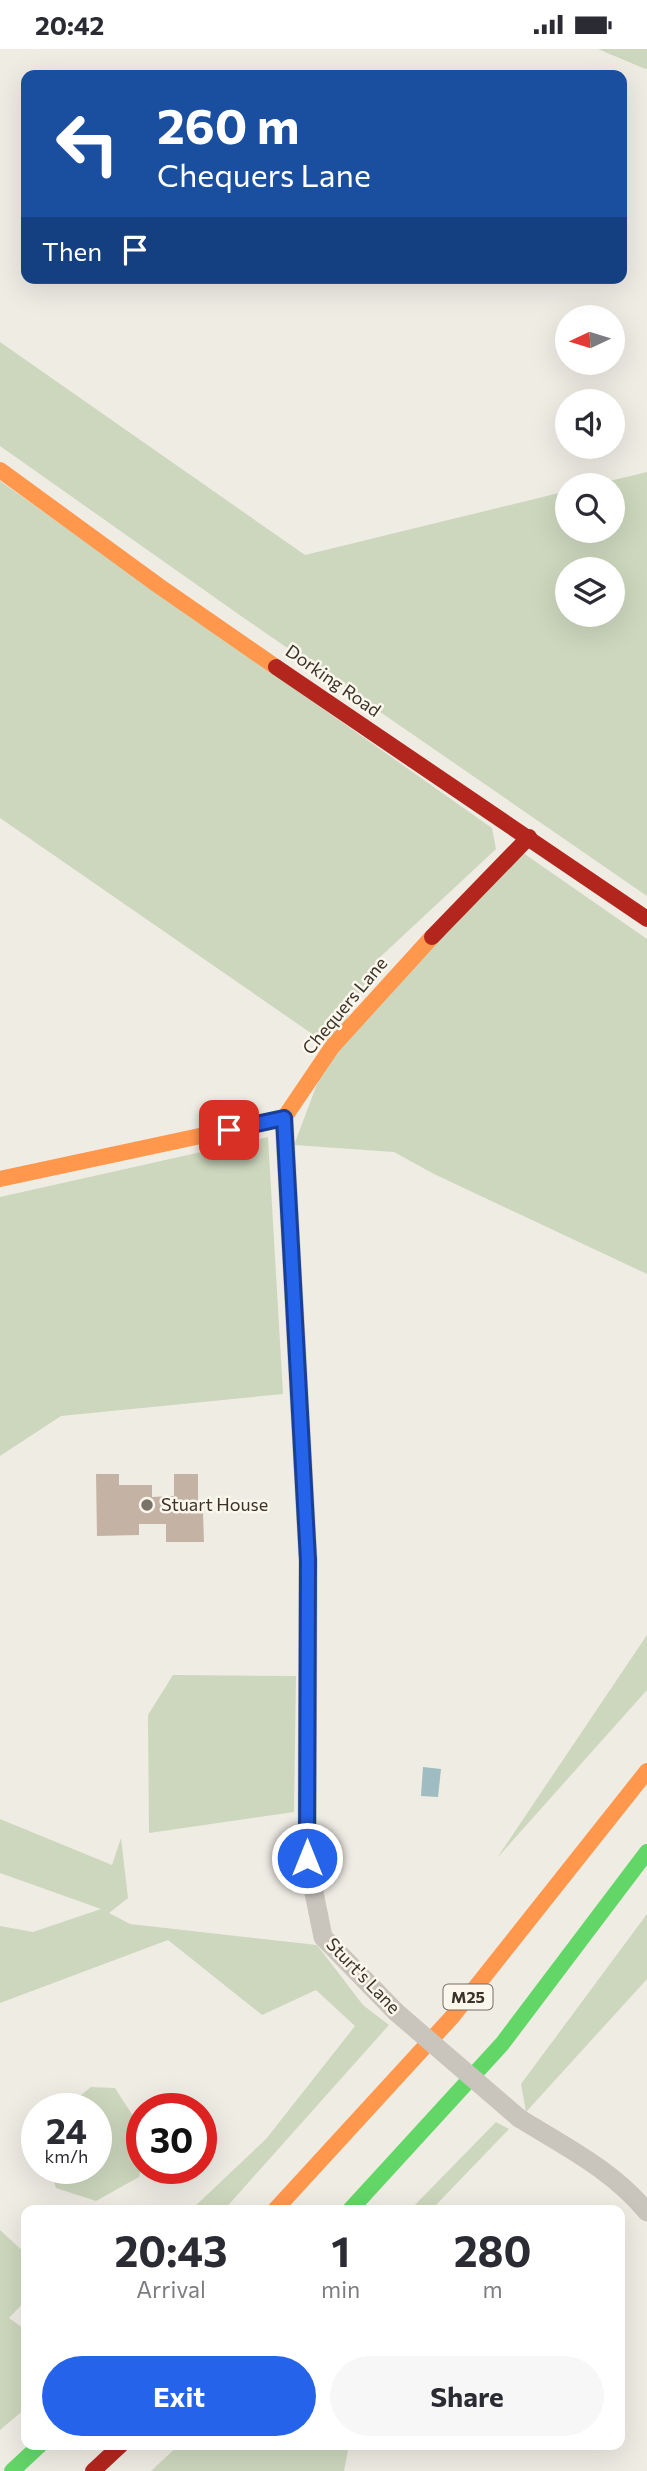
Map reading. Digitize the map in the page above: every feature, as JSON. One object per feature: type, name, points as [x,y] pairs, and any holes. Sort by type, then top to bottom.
[{"type":"main road","name":"Dorking Road","points":[[0,470],[138,570],[647,919]]},
{"type":"main road","name":"Chequers Lane","points":[[284,1118],[332,1047],[436,932],[529,837]]},
{"type":"main road","points":[[0,1179],[284,1118]]},
{"type":"main road","name":"M25","points":[[280,2205],[452,2017],[647,1771]]},
{"type":"main road","points":[[355,2205],[502,2044],[647,1852]]},
{"type":"main road","points":[[12,2471],[35,2450]]},
{"type":"main road","points":[[93,2471],[116,2450]]},
{"type":"street","name":"Sturt's Lane","points":[[284,1118],[308,1560],[307,1858],[323,1937],[396,2012],[519,2118],[594,2163],[633,2195],[647,2212]]},
{"type":"green space","points":[[598,49],[647,49],[647,69],[643,68]]},
{"type":"green space","points":[[0,342],[305,555],[555,494],[555,543],[625,543],[625,477],[647,472],[647,896],[0,446]]},
{"type":"green space","points":[[0,481],[492,828],[496,849],[377,960],[334,1043],[516,848],[647,939],[647,1274],[434,1174],[394,1152],[294,1145],[331,1047],[0,818]]},
{"type":"green space","points":[[268,1137],[283,1394],[61,1416],[0,1456],[0,1197]]},
{"type":"green space","points":[[647,1635],[647,1690],[497,1858]]},
{"type":"green space","points":[[173,1675],[296,1676],[294,1812],[149,1833],[148,1715]]},
{"type":"green space","points":[[0,1819],[112,1865],[121,1838],[128,1898],[109,1913],[130,1924],[317,1945],[363,2005],[389,2025],[228,2205],[196,2205],[266,2139],[355,2026],[316,1990],[262,2015],[168,1940],[0,2003],[0,1926],[33,1932],[101,1909],[0,1873]]},
{"type":"green space","points":[[647,1914],[647,1979],[526,2112],[521,2084]]},
{"type":"green space","points":[[91,2087],[115,2088],[126,2105],[126,2184],[96,2201],[56,2188],[55,2184],[112,2184],[112,2093],[84,2093]]},
{"type":"green space","points":[[496,2122],[509,2129],[436,2205],[415,2205]]},
{"type":"green space","points":[[0,2230],[21,2249],[21,2305],[9,2318],[21,2326],[21,2412],[0,2430]]},
{"type":"green space","points":[[174,2450],[348,2450],[344,2471],[151,2471]]},
{"type":"water","points":[[423,1767],[441,1769],[438,1797],[421,1796]]},
{"type":"building","name":"Stuart House","points":[[96,1474],[119,1474],[119,1485],[152,1485],[152,1497],[174,1496],[174,1474],[198,1474],[198,1513],[203,1513],[204,1542],[166,1542],[166,1524],[139,1524],[139,1535],[97,1536]]},
{"type":"traffic: fast","points":[[355,2205],[502,2044],[647,1852]]},
{"type":"traffic: fast","points":[[12,2471],[35,2450]]},
{"type":"traffic: slow","points":[[0,470],[276,667]]},
{"type":"traffic: slow","points":[[0,1179],[284,1118],[332,1047],[432,937]]},
{"type":"traffic: slow","points":[[280,2205],[452,2017],[647,1771]]},
{"type":"traffic: jam","points":[[276,667],[647,919]]},
{"type":"traffic: jam","points":[[432,937],[529,837]]},
{"type":"traffic: jam","points":[[93,2471],[116,2450]]},
{"type":"place","name":"Stuart House","points":[[147,1505]]},
{"type":"route","points":[[229,1130],[284,1118],[308,1560],[307,1858]]}]
